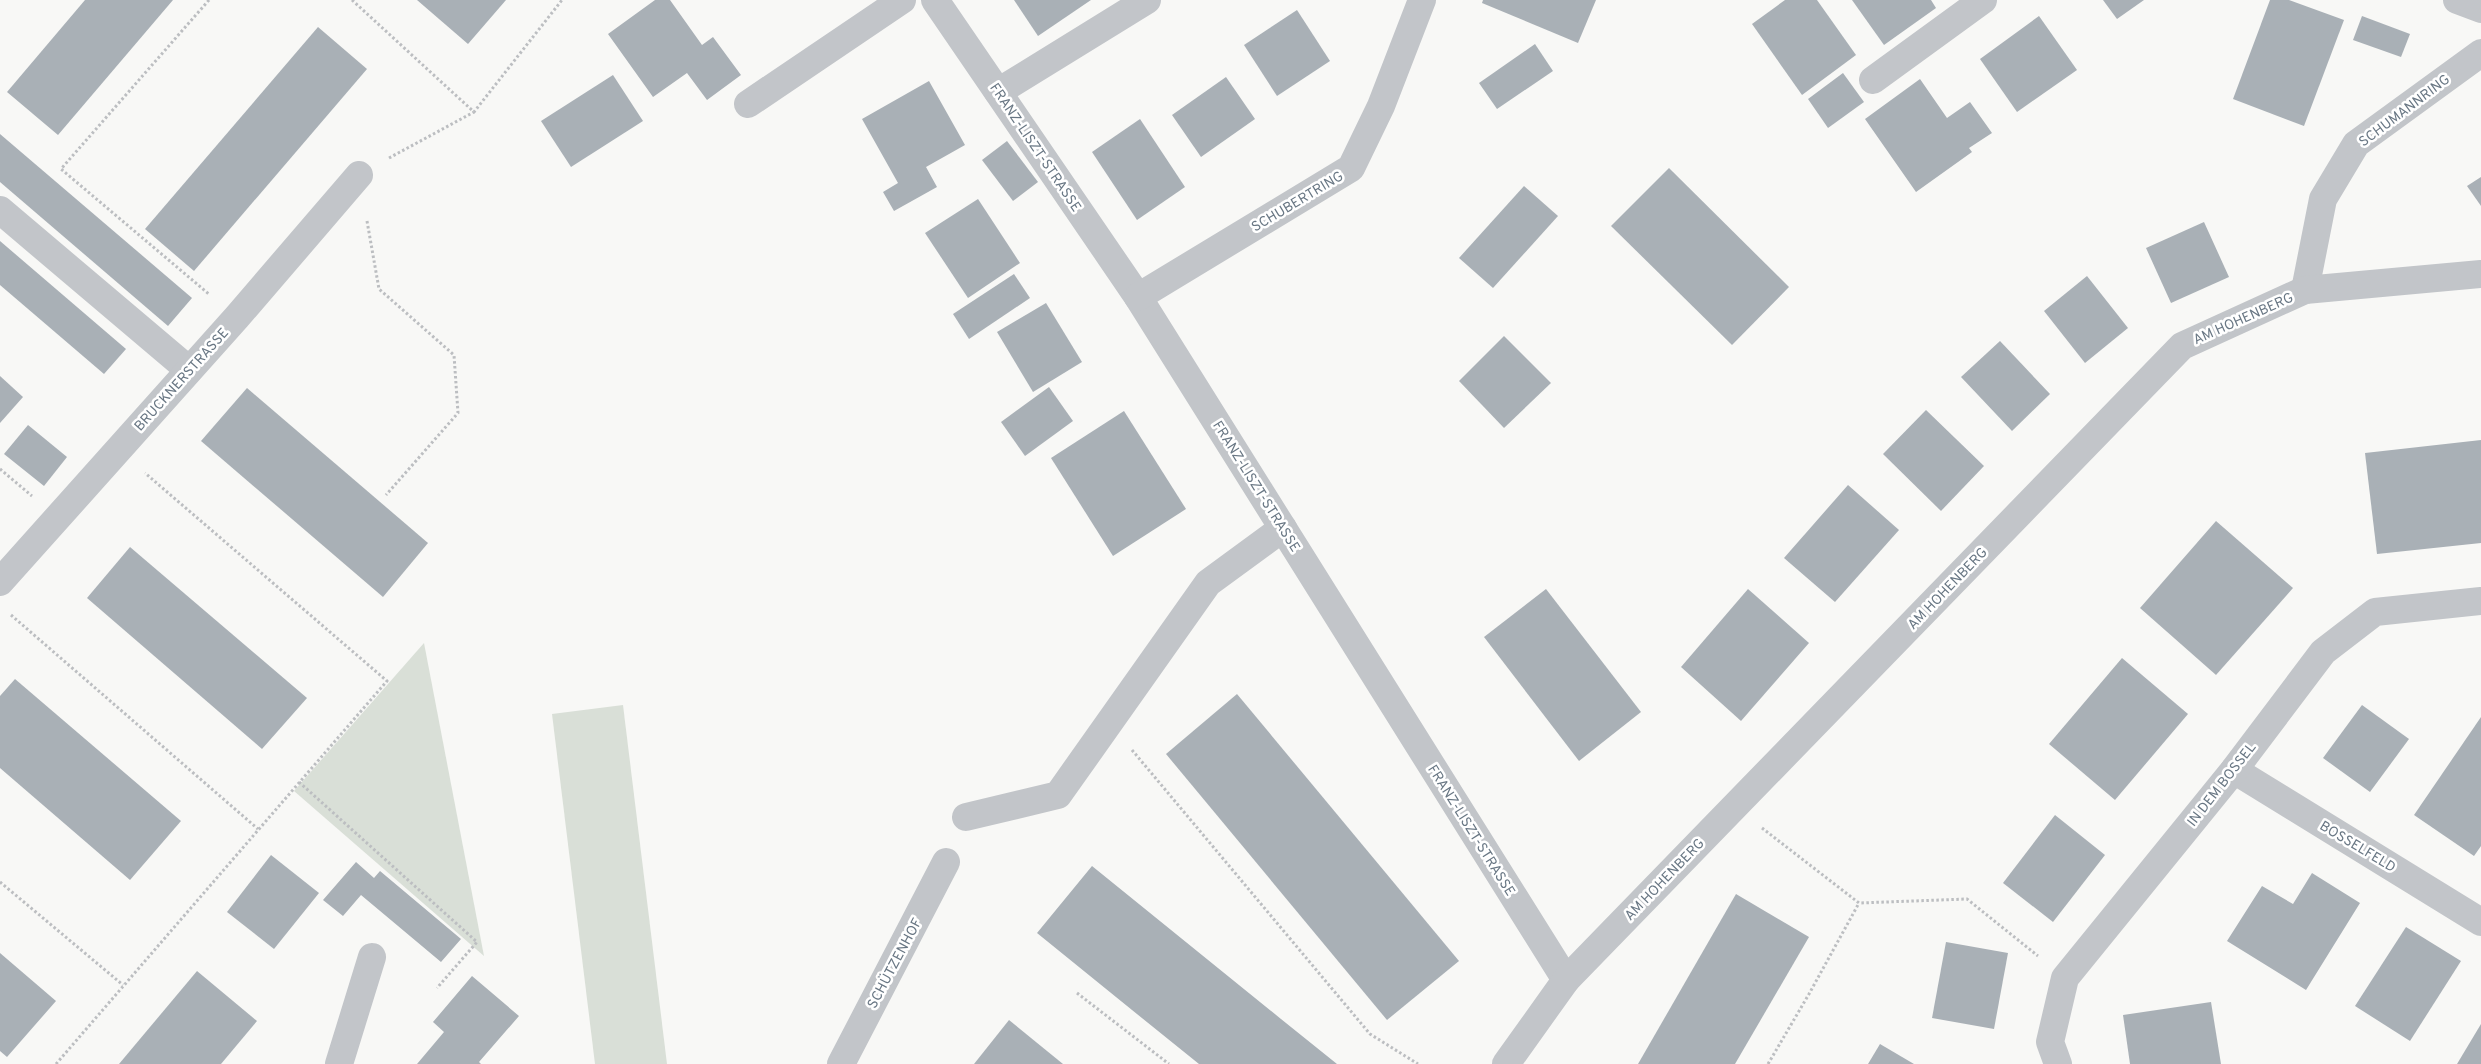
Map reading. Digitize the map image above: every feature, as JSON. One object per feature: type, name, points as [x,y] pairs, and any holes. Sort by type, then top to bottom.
[{"type":"street","points":[[748,104],[902,0]]},
{"type":"street","name":"FRANZ-LISZT-STRASSE","points":[[936,0],[1138,296],[1566,980]]},
{"type":"street","points":[[998,92],[1147,0]]},
{"type":"street","name":"SCHUBERTRING","points":[[1138,296],[1351,168],[1381,106],[1422,0]]},
{"type":"street","points":[[1872,80],[1983,0]]},
{"type":"street","points":[[2457,0],[2481,9]]},
{"type":"street","name":"SCHUMANNRING","points":[[2305,290],[2323,199],[2356,144],[2481,53]]},
{"type":"street","name":"BRUCKNERSTRASSE","points":[[0,582],[237,317],[359,175]]},
{"type":"street","points":[[0,210],[188,370]]},
{"type":"street","name":"AM HOHENBERG","points":[[1506,1064],[1566,980],[2182,346],[2305,290],[2481,274]]},
{"type":"street","points":[[966,817],[1058,795],[1208,583],[1283,528]]},
{"type":"street","name":"IN DEM BOSSEL","points":[[2058,1064],[2050,1042],[2065,978],[2234,770],[2323,652],[2375,612],[2481,601]]},
{"type":"street","name":"BOSSELFELD","points":[[2234,770],[2481,922]]},
{"type":"street","name":"SCHÜTZENHOF","points":[[841,1064],[946,862]]},
{"type":"street","points":[[339,1064],[372,956]]},
{"type":"path","points":[[209,0],[61,169],[237,317]]},
{"type":"path","points":[[352,0],[474,112]]},
{"type":"path","points":[[386,495],[458,413],[454,355],[379,288],[359,175],[474,112],[562,0]]},
{"type":"path","points":[[56,1064],[387,681],[118,450]]},
{"type":"path","points":[[0,469],[57,517]]},
{"type":"path","points":[[7,612],[258,829]]},
{"type":"path","points":[[1109,723],[1370,1034],[1418,1064]]},
{"type":"path","points":[[299,782],[477,942],[437,988]]},
{"type":"path","points":[[1734,806],[1858,903],[1968,899],[2065,978]]},
{"type":"path","points":[[0,882],[123,985]]},
{"type":"path","points":[[1768,1064],[1809,994],[1858,903]]},
{"type":"path","points":[[1077,993],[1168,1064]]},
{"type":"shaded area","points":[[424,643],[484,956],[294,791]]},
{"type":"shaded area","points":[[623,705],[667,1064],[595,1064],[552,714]]},
{"type":"building","points":[[85,0],[173,0],[58,135],[7,92]]},
{"type":"building","points":[[417,0],[506,0],[468,44]]},
{"type":"building","points":[[655,0],[670,0],[702,45],[713,37],[741,75],[707,100],[687,73],[653,97],[608,34]]},
{"type":"building","points":[[1014,0],[1091,0],[1038,36]]},
{"type":"building","points":[[1483,0],[1596,0],[1578,43],[1482,3]]},
{"type":"building","points":[[1785,0],[1817,0],[1856,55],[1802,95],[1752,24]]},
{"type":"building","points":[[1852,0],[1931,0],[1936,8],[1884,45]]},
{"type":"building","points":[[2103,0],[2144,0],[2117,19]]},
{"type":"building","points":[[2270,0],[2289,0],[2344,20],[2304,126],[2233,99]]},
{"type":"building","points":[[1297,10],[1330,61],[1277,96],[1244,45]]},
{"type":"building","points":[[2039,16],[2077,70],[2017,112],[1980,59]]},
{"type":"building","points":[[2362,16],[2410,34],[2401,57],[2353,40]]},
{"type":"building","points":[[318,27],[367,69],[194,271],[145,229]]},
{"type":"building","points":[[1535,44],[1553,71],[1497,109],[1479,83]]},
{"type":"building","points":[[1843,73],[1864,102],[1828,128],[1808,99]]},
{"type":"building","points":[[613,75],[643,121],[571,167],[541,121]]},
{"type":"building","points":[[1226,77],[1255,119],[1201,157],[1172,115]]},
{"type":"building","points":[[1920,79],[1947,118],[1970,102],[1992,133],[1969,148],[1972,152],[1916,192],[1865,119]]},
{"type":"building","points":[[929,81],[965,145],[926,167],[937,187],[894,211],[883,192],[898,183],[862,119]]},
{"type":"building","points":[[1140,119],[1185,187],[1137,220],[1092,152]]},
{"type":"building","points":[[0,134],[192,298],[168,326],[0,182]]},
{"type":"building","points":[[1007,141],[1038,182],[1013,201],[982,160]]},
{"type":"building","points":[[1669,168],[1789,287],[1732,345],[1611,226]]},
{"type":"building","points":[[2481,177],[2481,206],[2467,186]]},
{"type":"building","points":[[1524,186],[1558,216],[1493,288],[1459,258]]},
{"type":"building","points":[[978,199],[1020,263],[968,298],[925,233]]},
{"type":"building","points":[[2204,222],[2229,277],[2171,303],[2146,248]]},
{"type":"building","points":[[0,241],[126,349],[104,374],[0,285]]},
{"type":"building","points":[[1014,274],[1030,298],[969,339],[953,314]]},
{"type":"building","points":[[2087,276],[2128,328],[2085,363],[2044,311]]},
{"type":"building","points":[[1046,303],[1082,362],[1033,392],[997,332]]},
{"type":"building","points":[[1504,336],[1551,383],[1504,428],[1459,381]]},
{"type":"building","points":[[2000,341],[2050,394],[2012,431],[1961,377]]},
{"type":"building","points":[[0,376],[23,397],[0,423]]},
{"type":"building","points":[[1049,387],[1073,421],[1025,456],[1001,422]]},
{"type":"building","points":[[247,388],[428,543],[383,597],[201,441]]},
{"type":"building","points":[[1926,410],[1984,466],[1941,511],[1883,454]]},
{"type":"building","points":[[1124,411],[1186,509],[1113,556],[1051,458]]},
{"type":"building","points":[[28,425],[67,457],[44,486],[4,454]]},
{"type":"building","points":[[2481,440],[2481,543],[2377,554],[2365,453]]},
{"type":"building","points":[[1848,485],[1899,530],[1835,602],[1784,558]]},
{"type":"building","points":[[2216,521],[2293,588],[2216,675],[2140,608]]},
{"type":"building","points":[[130,547],[307,698],[262,749],[87,598]]},
{"type":"building","points":[[1546,589],[1641,712],[1579,761],[1484,637]]},
{"type":"building","points":[[1748,589],[1809,643],[1741,721],[1681,667]]},
{"type":"building","points":[[2122,658],[2188,714],[2115,800],[2049,744]]},
{"type":"building","points":[[15,679],[181,821],[130,880],[0,768],[0,696]]},
{"type":"building","points":[[1237,694],[1459,961],[1387,1020],[1166,754]]},
{"type":"building","points":[[2362,705],[2409,739],[2370,792],[2323,758]]},
{"type":"building","points":[[2481,717],[2481,846],[2474,856],[2414,815]]},
{"type":"building","points":[[2055,815],[2105,855],[2053,922],[2003,883]]},
{"type":"building","points":[[271,855],[319,893],[274,949],[227,912]]},
{"type":"building","points":[[356,862],[374,878],[380,871],[461,939],[441,962],[361,895],[343,916],[323,900]]},
{"type":"building","points":[[1092,866],[1337,1064],[1199,1064],[1132,1010],[1037,933]]},
{"type":"building","points":[[2312,873],[2360,903],[2306,990],[2227,941],[2262,886],[2293,904]]},
{"type":"building","points":[[1736,894],[1809,937],[1735,1064],[1638,1064]]},
{"type":"building","points":[[2406,927],[2461,961],[2410,1041],[2355,1006]]},
{"type":"building","points":[[1946,942],[2008,953],[1994,1029],[1932,1018]]},
{"type":"building","points":[[0,953],[56,1001],[7,1057],[0,1051]]},
{"type":"building","points":[[197,971],[257,1021],[221,1064],[119,1064]]},
{"type":"building","points":[[472,976],[519,1016],[479,1062],[481,1064],[417,1064],[444,1032],[433,1022]]},
{"type":"building","points":[[2211,1002],[2221,1064],[2130,1064],[2123,1015]]},
{"type":"building","points":[[1009,1020],[1063,1064],[974,1064]]},
{"type":"building","points":[[2481,1024],[2481,1064],[2457,1064]]},
{"type":"building","points":[[1880,1044],[1914,1064],[1868,1064]]}]
